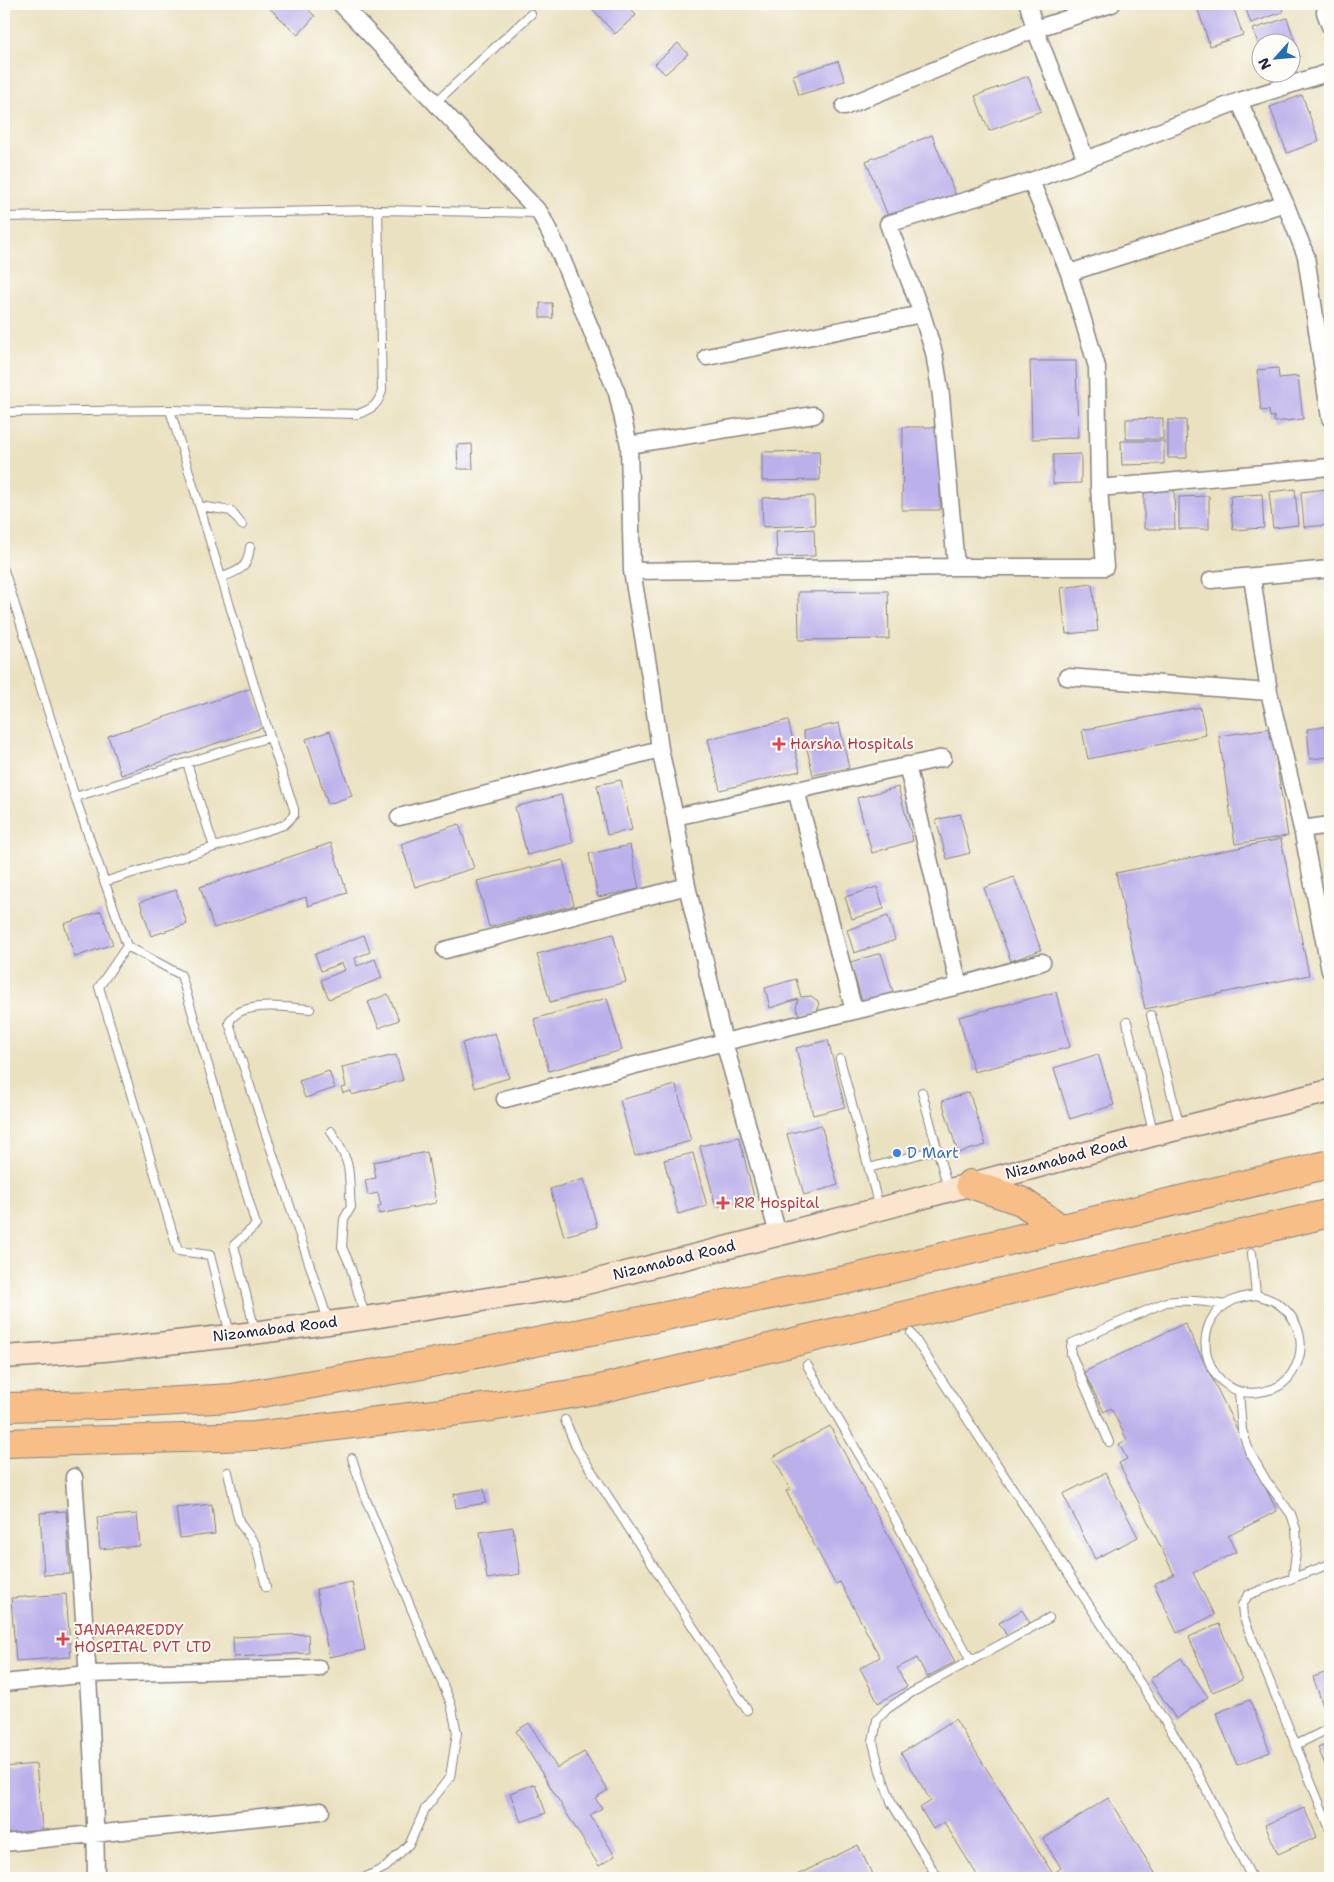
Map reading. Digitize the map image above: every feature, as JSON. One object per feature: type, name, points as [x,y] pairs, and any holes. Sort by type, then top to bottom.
[{"type":"highway","points":[[4,1407],[108,1405],[232,1398],[416,1366],[785,1293],[1062,1229],[1330,1164]]},
{"type":"highway","points":[[959,1187],[1021,1201],[1062,1229]]},
{"type":"highway","points":[[4,1443],[256,1436],[491,1407],[595,1390],[1330,1212]]},
{"type":"main road","name":"Nizamabad Road","points":[[4,1357],[104,1350],[230,1336],[365,1318],[578,1285],[880,1209],[1153,1135],[1330,1091]]},
{"type":"street","points":[[342,4],[540,213],[558,249],[617,393],[629,446],[632,571],[660,749],[675,817],[687,886],[724,1042],[778,1234]]},
{"type":"street","points":[[1028,4],[1035,29],[1086,160]]},
{"type":"street","points":[[844,107],[1035,29],[1112,4]]},
{"type":"street","points":[[956,568],[941,396],[934,353],[922,314],[888,224],[1031,181],[1239,102],[1330,72]]},
{"type":"street","points":[[1239,102],[1285,203],[1306,256],[1330,418]]},
{"type":"street","points":[[632,571],[1105,567],[1099,488],[1097,367],[1069,273],[1031,181]]},
{"type":"street","points":[[1069,273],[1285,203]]},
{"type":"street","points":[[707,357],[922,314]]},
{"type":"street","points":[[629,446],[814,415]]},
{"type":"street","points":[[1099,488],[1330,467]]},
{"type":"street","points":[[1211,580],[1330,569]]},
{"type":"street","points":[[1252,577],[1269,692],[1328,938],[1330,971]]},
{"type":"street","points":[[1067,677],[1269,692]]},
{"type":"street","points":[[399,817],[660,749]]},
{"type":"street","points":[[675,817],[943,758]]},
{"type":"street","points":[[906,765],[959,986]]},
{"type":"street","points":[[796,790],[854,1011]]},
{"type":"street","points":[[1302,829],[1330,825]]},
{"type":"street","points":[[445,950],[687,886]]},
{"type":"street","points":[[505,1099],[724,1042],[959,986],[1042,962]]},
{"type":"street","points":[[74,1478],[88,1674],[96,1834],[96,1878]]},
{"type":"street","points":[[4,1683],[88,1674],[319,1668]]},
{"type":"street","points":[[4,1843],[321,1811]]},
{"type":"lane","points":[[436,102],[531,14]]},
{"type":"lane","points":[[4,412],[170,410],[358,414],[371,410],[379,402],[382,391],[378,210]]},
{"type":"lane","points":[[4,217],[378,210],[540,213]]},
{"type":"lane","points":[[104,882],[284,825],[294,815],[294,808],[270,737],[170,410]]},
{"type":"lane","points":[[200,506],[231,511],[242,525]]},
{"type":"lane","points":[[222,578],[243,568],[249,560],[250,547]]},
{"type":"lane","points":[[4,570],[75,797],[127,946],[181,975],[256,1225],[234,1245],[255,1332]]},
{"type":"lane","points":[[75,797],[270,737]]},
{"type":"lane","points":[[187,763],[214,848]]},
{"type":"lane","points":[[127,946],[98,987],[178,1251],[210,1255],[230,1336]]},
{"type":"lane","points":[[310,1009],[248,1007],[234,1014],[229,1023],[329,1322]]},
{"type":"lane","points":[[1151,1015],[1180,1128]]},
{"type":"lane","points":[[1127,1022],[1153,1135]]},
{"type":"lane","points":[[840,1058],[880,1209]]},
{"type":"lane","points":[[922,1092],[938,1149],[959,1187]]},
{"type":"lane","points":[[331,1131],[346,1161],[348,1170],[351,1207],[344,1219],[342,1247],[350,1265],[365,1318]]},
{"type":"lane","points":[[869,1168],[938,1149]]},
{"type":"lane","points":[[1252,1253],[1256,1295]]},
{"type":"lane","points":[[1256,1295],[1276,1302],[1290,1314],[1299,1329],[1302,1347],[1298,1364],[1288,1379],[1274,1389],[1257,1394],[1239,1392],[1223,1383],[1211,1370],[1205,1352],[1206,1334],[1213,1318],[1226,1305],[1235,1299],[1256,1295]]},
{"type":"lane","points":[[1110,1442],[1071,1354],[1070,1347],[1072,1344],[1166,1302],[1200,1300],[1226,1305]]},
{"type":"lane","points":[[911,1334],[1194,1764],[1252,1878]]},
{"type":"lane","points":[[807,1364],[875,1482],[970,1662]]},
{"type":"lane","points":[[1239,1392],[1242,1430],[1249,1450],[1267,1482],[1291,1514],[1296,1529],[1296,1559],[1293,1578]]},
{"type":"lane","points":[[565,1420],[576,1447],[747,1710]]},
{"type":"lane","points":[[352,1458],[364,1495],[451,1704],[457,1733],[450,1777],[425,1809],[410,1843],[386,1867],[368,1877]]},
{"type":"lane","points":[[228,1472],[238,1518],[256,1545],[266,1587]]},
{"type":"lane","points":[[1330,1564],[1248,1595],[1242,1605],[1243,1616],[1330,1830]]},
{"type":"lane","points":[[938,1878],[892,1804],[880,1771],[873,1742],[877,1720],[887,1709],[911,1692],[1049,1618]]},
{"type":"lane","points":[[1296,1745],[1330,1728]]},
{"type":"building","points":[[265,4],[302,4],[315,16],[298,35]]},
{"type":"building","points":[[593,4],[625,4],[636,15],[615,34],[590,6]]},
{"type":"building","points":[[1196,4],[1232,4],[1243,35],[1210,46]]},
{"type":"building","points":[[1244,4],[1281,4],[1283,12],[1251,23]]},
{"type":"building","points":[[1287,18],[1292,32],[1254,32],[1253,29]]},
{"type":"building","points":[[678,43],[688,54],[665,74],[655,64]]},
{"type":"building","points":[[838,61],[845,81],[799,95],[793,75]]},
{"type":"building","points":[[1028,76],[1041,111],[989,131],[975,96]]},
{"type":"building","points":[[1302,95],[1319,141],[1287,153],[1270,107]]},
{"type":"building","points":[[932,135],[956,196],[890,221],[866,161]]},
{"type":"building","points":[[540,303],[552,303],[553,318],[540,318]]},
{"type":"building","points":[[1030,361],[1076,361],[1078,438],[1032,439]]},
{"type":"building","points":[[1278,368],[1279,378],[1298,376],[1303,419],[1274,422],[1274,416],[1270,417],[1269,410],[1261,411],[1257,370]]},
{"type":"building","points":[[1163,418],[1163,439],[1126,439],[1126,419]]},
{"type":"building","points":[[1168,420],[1186,420],[1187,458],[1168,458]]},
{"type":"building","points":[[903,427],[940,427],[940,510],[902,510]]},
{"type":"building","points":[[1121,441],[1164,441],[1164,464],[1122,465]]},
{"type":"building","points":[[472,444],[473,469],[458,469],[457,445]]},
{"type":"building","points":[[819,451],[820,480],[762,481],[762,452]]},
{"type":"building","points":[[1081,454],[1081,483],[1053,484],[1053,455]]},
{"type":"building","points":[[1174,489],[1175,529],[1144,529],[1144,490]]},
{"type":"building","points":[[1295,489],[1298,525],[1273,528],[1269,492]]},
{"type":"building","points":[[1326,489],[1329,525],[1304,527],[1301,492]]},
{"type":"building","points":[[1262,494],[1264,528],[1233,530],[1230,496]]},
{"type":"building","points":[[814,496],[815,525],[763,527],[762,498]]},
{"type":"building","points":[[1209,496],[1209,529],[1179,529],[1179,497]]},
{"type":"building","points":[[814,529],[815,556],[777,557],[776,531]]},
{"type":"building","points":[[1092,584],[1098,631],[1066,634],[1061,588]]},
{"type":"building","points":[[888,591],[889,639],[799,640],[798,592]]},
{"type":"building","points":[[252,688],[265,727],[121,775],[108,736]]},
{"type":"building","points":[[1200,707],[1206,735],[1088,759],[1082,730]]},
{"type":"building","points":[[788,720],[800,771],[720,790],[708,739]]},
{"type":"building","points":[[839,723],[849,768],[813,775],[803,731]]},
{"type":"building","points":[[1330,726],[1330,757],[1310,759],[1307,729]]},
{"type":"building","points":[[1271,728],[1288,836],[1235,844],[1219,736]]},
{"type":"building","points":[[330,731],[352,796],[328,804],[306,739]]},
{"type":"building","points":[[621,780],[632,830],[607,835],[597,785]]},
{"type":"building","points":[[898,787],[913,841],[872,853],[857,798]]},
{"type":"building","points":[[561,795],[573,843],[527,855],[515,807]]},
{"type":"building","points":[[960,814],[970,853],[947,859],[936,820]]},
{"type":"building","points":[[459,824],[474,868],[415,887],[401,844]]},
{"type":"building","points":[[1281,839],[1309,975],[1145,1009],[1116,873]]},
{"type":"building","points":[[331,843],[347,893],[308,906],[306,897],[214,928],[200,887]]},
{"type":"building","points":[[630,845],[639,889],[598,897],[589,854]]},
{"type":"building","points":[[1330,846],[1330,879],[1329,879],[1324,847]]},
{"type":"building","points":[[563,860],[574,905],[489,927],[477,881]]},
{"type":"building","points":[[1014,877],[1041,950],[1011,961],[984,888]]},
{"type":"building","points":[[877,887],[884,909],[852,919],[845,897]]},
{"type":"building","points":[[176,890],[187,924],[151,936],[140,902]]},
{"type":"building","points":[[101,911],[113,944],[75,957],[64,924]]},
{"type":"building","points":[[888,916],[895,940],[854,953],[847,930]]},
{"type":"building","points":[[613,934],[626,982],[550,1002],[537,954]]},
{"type":"building","points":[[364,935],[370,952],[355,958],[357,966],[375,959],[382,978],[329,999],[321,980],[345,970],[342,963],[321,971],[315,954]]},
{"type":"building","points":[[881,953],[894,995],[863,1004],[850,962]]},
{"type":"building","points":[[796,979],[801,997],[811,996],[818,1001],[819,1006],[816,1014],[800,1016],[796,1008],[798,999],[770,1008],[765,988]]},
{"type":"building","points":[[1056,992],[1070,1047],[974,1072],[959,1017]]},
{"type":"building","points":[[388,994],[399,1020],[379,1028],[368,1002]]},
{"type":"building","points":[[607,998],[622,1050],[549,1071],[534,1019]]},
{"type":"building","points":[[495,1033],[509,1078],[475,1088],[462,1043]]},
{"type":"building","points":[[828,1040],[845,1107],[813,1115],[796,1048]]},
{"type":"building","points":[[1098,1054],[1114,1105],[1070,1119],[1054,1068]]},
{"type":"building","points":[[396,1055],[403,1080],[352,1095],[351,1091],[343,1093],[341,1088],[346,1087],[342,1067]]},
{"type":"building","points":[[329,1071],[335,1088],[305,1098],[299,1081]]},
{"type":"building","points":[[676,1085],[691,1141],[635,1156],[620,1100]]},
{"type":"building","points":[[969,1092],[986,1145],[958,1153],[942,1101]]},
{"type":"building","points":[[821,1125],[838,1185],[804,1195],[787,1134]]},
{"type":"building","points":[[739,1137],[754,1197],[716,1207],[700,1146]]},
{"type":"building","points":[[427,1152],[436,1203],[379,1214],[378,1206],[381,1206],[378,1193],[368,1195],[365,1180],[376,1178],[373,1162]]},
{"type":"building","points":[[693,1153],[707,1206],[678,1214],[664,1160]]},
{"type":"building","points":[[584,1179],[597,1227],[564,1236],[550,1189]]},
{"type":"building","points":[[1185,1323],[1277,1511],[1228,1536],[1236,1552],[1193,1573],[1214,1615],[1177,1633],[1154,1584],[1174,1574],[1119,1463],[1127,1459],[1119,1444],[1127,1440],[1111,1408],[1104,1412],[1084,1372]]},
{"type":"building","points":[[830,1426],[955,1662],[927,1677],[917,1658],[897,1668],[907,1687],[878,1703],[860,1668],[880,1657],[840,1582],[835,1584],[786,1491],[790,1489],[773,1457]]},
{"type":"building","points":[[1105,1473],[1138,1537],[1095,1559],[1063,1494]]},
{"type":"building","points":[[484,1489],[486,1503],[456,1508],[454,1494]]},
{"type":"building","points":[[212,1504],[215,1534],[180,1538],[176,1508]]},
{"type":"building","points":[[66,1511],[70,1574],[44,1575],[40,1513]]},
{"type":"building","points":[[137,1514],[140,1546],[100,1549],[97,1517]]},
{"type":"building","points":[[513,1527],[520,1574],[487,1579],[480,1532]]},
{"type":"building","points":[[352,1582],[365,1650],[329,1657],[316,1589]]},
{"type":"building","points":[[66,1594],[71,1657],[16,1661],[11,1598]]},
{"type":"building","points":[[1022,1610],[1030,1623],[1007,1636],[999,1623]]},
{"type":"building","points":[[1219,1624],[1242,1680],[1212,1692],[1189,1637]]},
{"type":"building","points":[[308,1634],[309,1653],[234,1657],[233,1637]]},
{"type":"building","points":[[1181,1658],[1208,1697],[1176,1719],[1150,1679]]},
{"type":"building","points":[[1330,1671],[1330,1713],[1326,1714],[1313,1677]]},
{"type":"building","points":[[1250,1700],[1270,1752],[1237,1765],[1216,1713]]},
{"type":"building","points":[[955,1719],[1053,1874],[1061,1868],[1043,1839],[1108,1798],[1158,1878],[979,1878],[944,1822],[933,1829],[920,1808],[931,1801],[901,1753]]},
{"type":"building","points":[[529,1723],[557,1768],[584,1752],[608,1790],[595,1798],[602,1808],[590,1815],[615,1856],[599,1866],[516,1731]]},
{"type":"building","points":[[1330,1743],[1330,1777],[1318,1748]]},
{"type":"building","points":[[36,1764],[43,1837],[4,1841],[4,1767]]},
{"type":"building","points":[[535,1784],[546,1813],[521,1822],[510,1793]]},
{"type":"building","points":[[1304,1808],[1317,1837],[1278,1854],[1265,1825]]},
{"type":"building","points":[[858,1845],[874,1878],[791,1878]]},
{"type":"place","name":"Harsha Hospitals","points":[[779,744]]},
{"type":"place","name":"D Mart","points":[[897,1153]]},
{"type":"place","name":"RR Hospital","points":[[723,1203]]},
{"type":"place","name":"JANAPAREDDY HOSPITAL PVT LTD","points":[[63,1639]]}]
